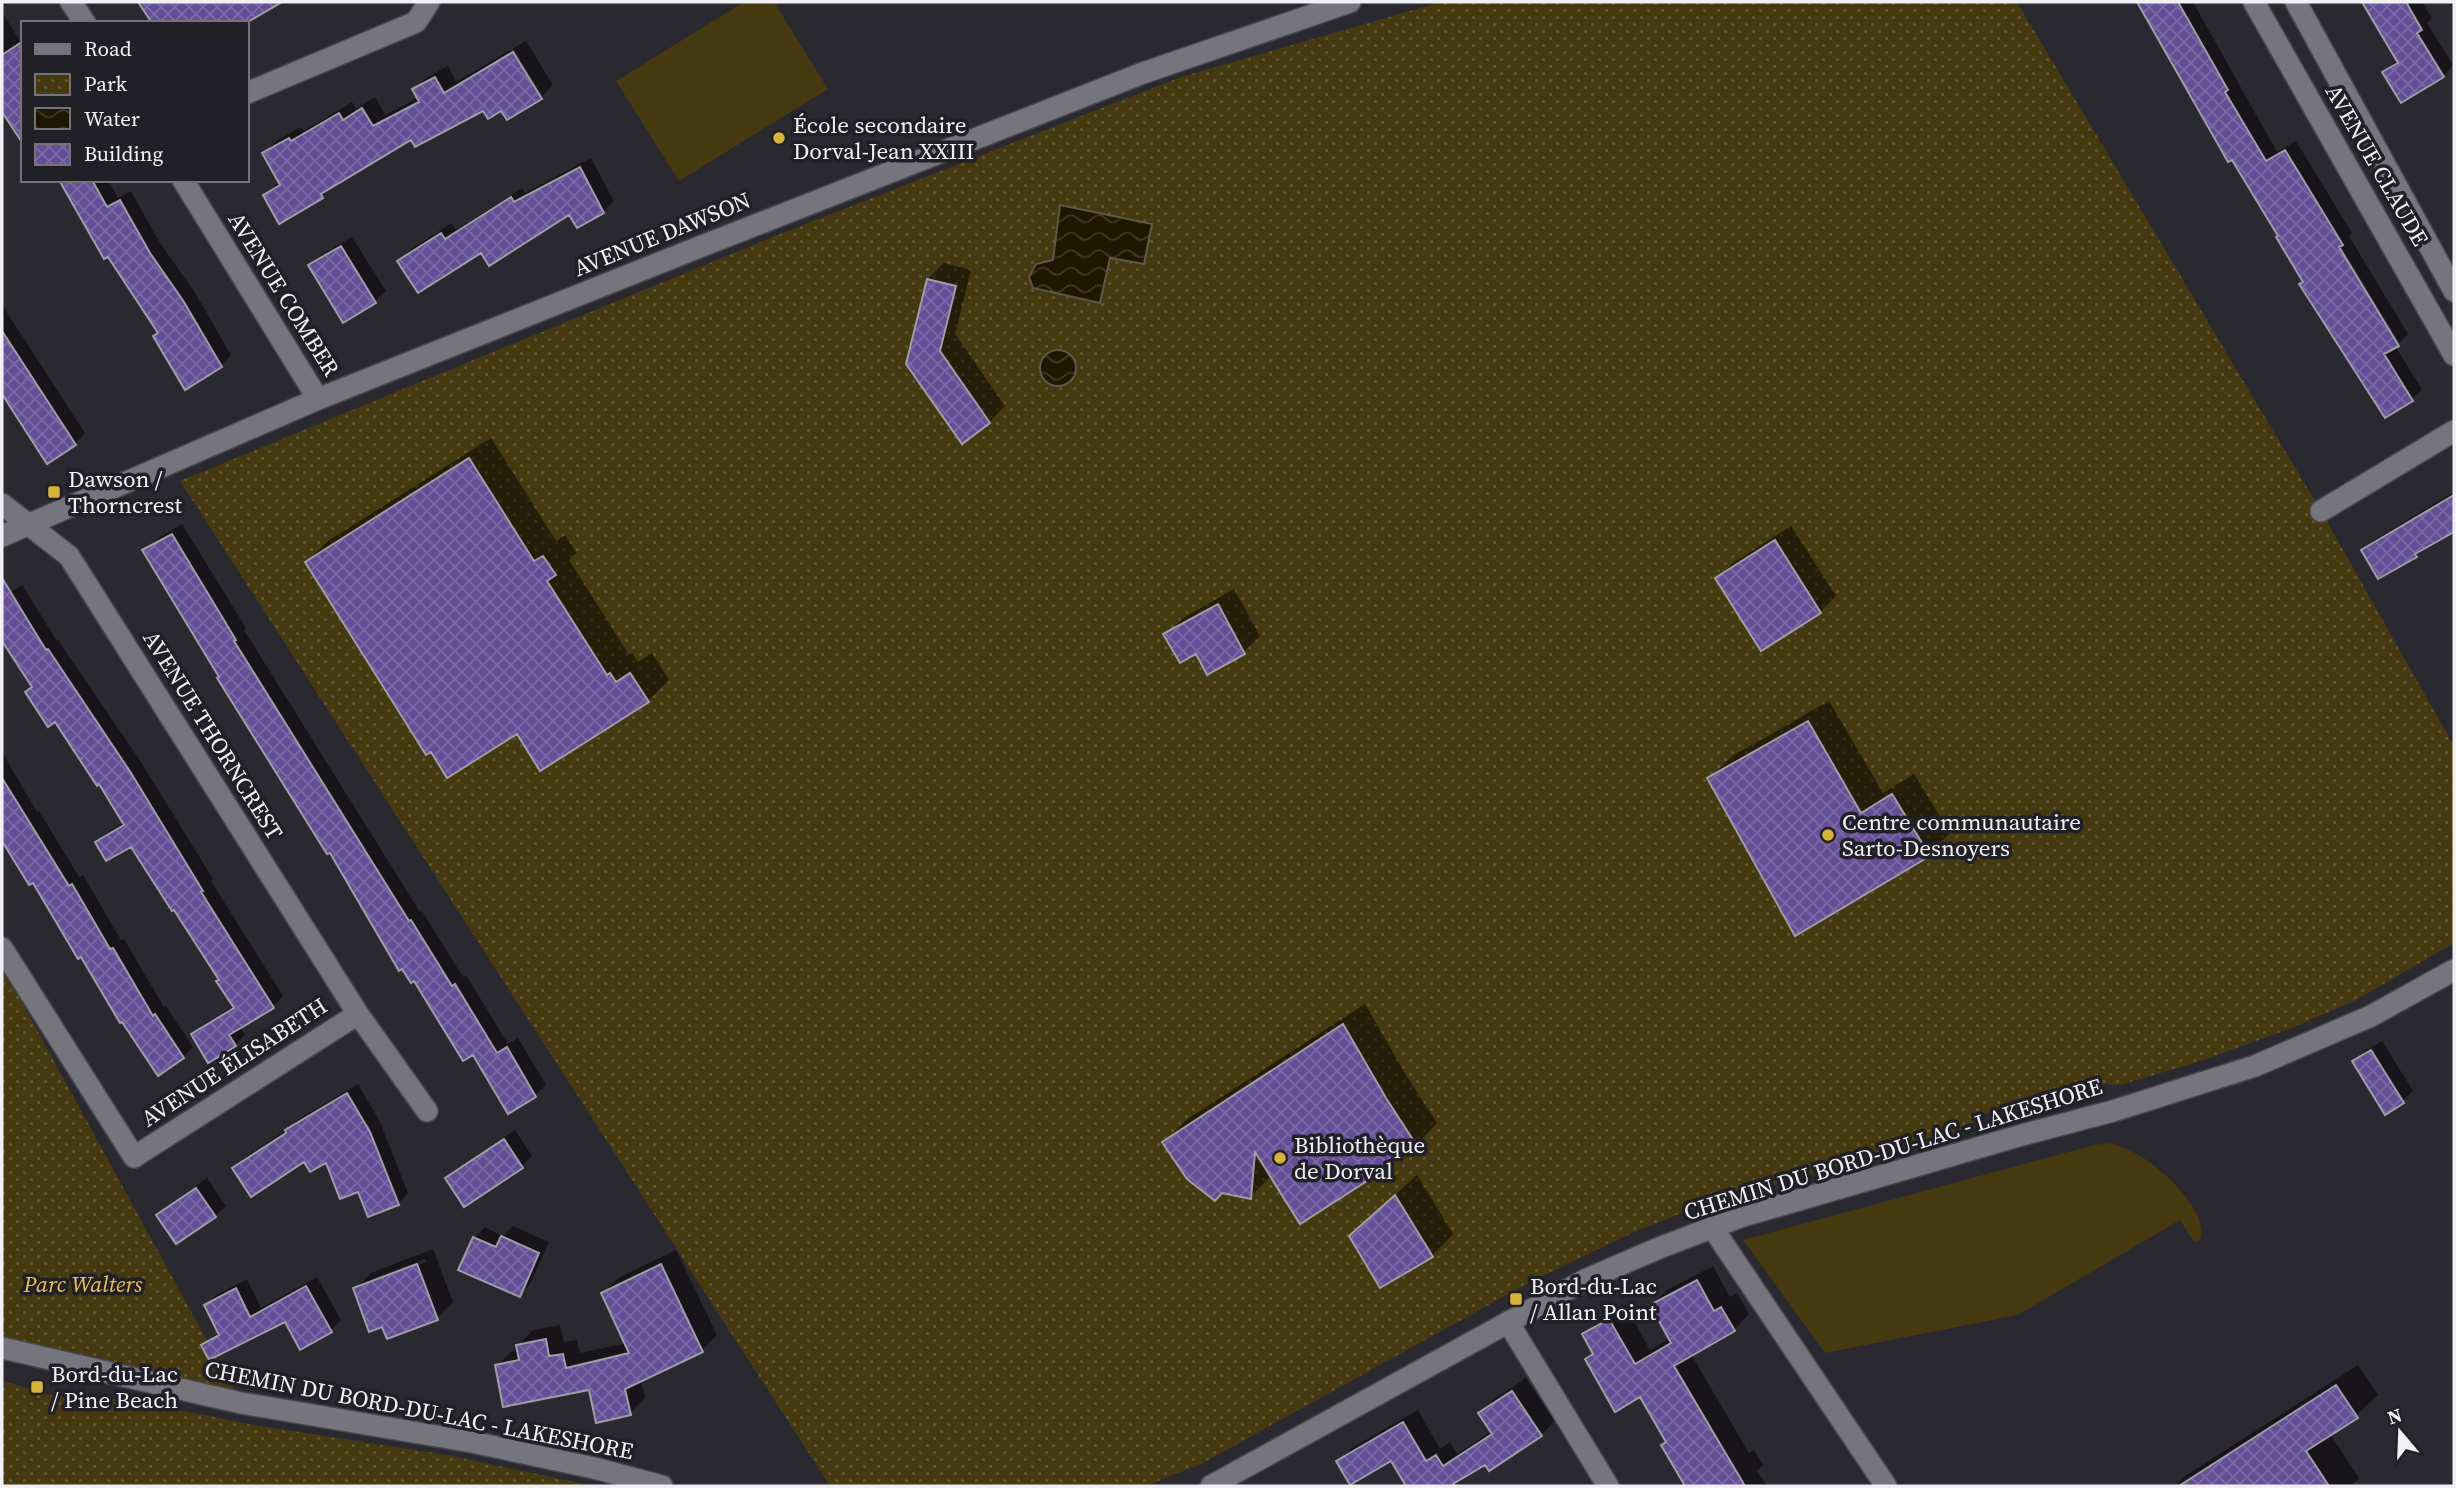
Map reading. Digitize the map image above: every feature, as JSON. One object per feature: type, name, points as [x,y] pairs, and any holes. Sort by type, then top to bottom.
[{"type":"street","points":[[71,2],[84,21]]},
{"type":"street","points":[[248,93],[416,22],[429,2]]},
{"type":"street","name":"AVENUE DAWSON","points":[[2,536],[318,400],[1130,78],[1350,2]]},
{"type":"street","name":"AVENUE CLAUDE","points":[[2254,2],[2454,355]]},
{"type":"street","name":"AVENUE CLAUDE","points":[[2296,2],[2454,291]]},
{"type":"street","name":"AVENUE COMBER","points":[[184,182],[318,400]]},
{"type":"street","points":[[2321,511],[2454,431]]},
{"type":"street","name":"AVENUE THORNCREST","points":[[2,504],[69,556],[358,1014],[427,1111]]},
{"type":"street","name":"AVENUE ÉLISABETH","points":[[2,948],[134,1157],[358,1014]]},
{"type":"street","name":"CHEMIN DU BORD-DU-LAC - LAKESHORE","points":[[1212,1486],[1585,1280],[1712,1227],[2010,1138],[2113,1111],[2255,1066],[2371,1016],[2454,970]]},
{"type":"street","points":[[1712,1227],[1886,1486]]},
{"type":"street","points":[[1508,1322],[1608,1486]]},
{"type":"street","name":"CHEMIN DU BORD-DU-LAC - LAKESHORE","points":[[2,1348],[241,1403],[472,1442],[594,1468],[662,1486]]},
{"type":"green space","points":[[744,2],[774,2],[828,89],[679,181],[616,81]]},
{"type":"green space","points":[[1441,2],[2017,2],[2321,511],[2454,746],[2454,943],[2356,1000],[2294,1027],[2201,1061],[2120,1085],[2090,1079],[2088,1085],[1979,1115],[1969,1128],[1697,1207],[1632,1233],[1532,1281],[1201,1464],[1145,1486],[830,1486],[180,481],[775,236],[1181,77]]},
{"type":"green space","name":"Parc Walters","points":[[2,966],[241,1403],[2,1348]]},
{"type":"green space","points":[[2111,1143],[2142,1157],[2172,1182],[2198,1216],[2201,1239],[2194,1242],[2180,1220],[2018,1315],[1825,1353],[1743,1240],[2094,1145]]},
{"type":"green space","points":[[2,1381],[52,1395],[54,1389],[248,1424],[453,1456],[593,1486],[2,1486]]},
{"type":"water","points":[[1060,205],[1152,224],[1144,264],[1110,258],[1100,303],[1033,288],[1029,277],[1036,264],[1053,260]]},
{"type":"water","points":[[1058,350],[1071,355],[1076,368],[1071,381],[1058,386],[1045,381],[1040,368],[1045,355]]},
{"type":"building","points":[[138,2],[282,2],[248,22],[151,21]]},
{"type":"building","points":[[2137,2],[2178,2],[2228,90],[2225,92],[2266,161],[2285,150],[2343,245],[2339,247],[2399,346],[2384,354],[2413,401],[2385,418],[2299,284],[2303,282],[2276,237],[2278,236],[2232,160],[2228,162]]},
{"type":"building","points":[[2362,2],[2406,2],[2422,30],[2417,33],[2444,77],[2401,103],[2382,72],[2398,63]]},
{"type":"building","points":[[21,42],[21,141],[2,112],[2,55]]},
{"type":"building","points":[[513,52],[542,99],[507,120],[501,111],[488,119],[483,111],[415,147],[411,140],[321,194],[323,198],[279,224],[263,195],[280,185],[262,153],[289,138],[291,141],[339,113],[343,120],[362,108],[373,126],[419,102],[412,89],[435,77],[444,93]]},
{"type":"building","points":[[580,167],[604,213],[577,228],[569,215],[489,266],[481,253],[418,293],[397,261],[441,233],[445,239],[511,197],[514,202]]},
{"type":"building","points":[[60,182],[93,182],[107,207],[120,200],[222,367],[185,390],[153,336],[158,333],[108,257],[104,259]]},
{"type":"building","points":[[341,246],[376,303],[343,323],[308,265]]},
{"type":"building","points":[[927,279],[956,286],[940,351],[990,423],[962,444],[906,364]]},
{"type":"building","points":[[2,331],[76,445],[47,464],[2,394]]},
{"type":"building","points":[[469,458],[534,561],[543,556],[556,575],[547,581],[607,675],[610,673],[616,682],[630,673],[649,702],[540,771],[517,734],[447,778],[431,752],[426,755],[305,562]]},
{"type":"building","points":[[2454,495],[2454,532],[2378,579],[2361,550]]},
{"type":"building","points":[[172,534],[236,640],[234,641],[409,921],[411,920],[452,986],[455,984],[497,1053],[507,1047],[536,1097],[508,1114],[473,1055],[463,1061],[414,981],[411,983],[402,969],[399,971],[330,853],[327,854],[217,678],[219,677],[142,550]]},
{"type":"building","points":[[1775,540],[1821,613],[1761,651],[1715,578]]},
{"type":"building","points":[[2,578],[46,650],[48,649],[131,773],[274,1008],[229,1035],[236,1046],[208,1063],[191,1034],[234,1008],[216,981],[219,980],[131,847],[106,861],[95,842],[124,825],[55,722],[48,727],[25,692],[32,687],[2,641]]},
{"type":"building","points":[[1218,604],[1245,654],[1207,675],[1196,654],[1180,663],[1163,634]]},
{"type":"building","name":"Centre communautaire Sarto-Desnoyers","points":[[1808,721],[1861,813],[1892,794],[1930,856],[1795,936],[1707,778]]},
{"type":"building","points":[[2,778],[69,886],[72,884],[110,949],[113,948],[153,1016],[155,1014],[184,1058],[158,1076],[122,1022],[120,1023],[81,957],[78,959],[33,883],[29,885],[2,841]]},
{"type":"building","points":[[1343,1024],[1417,1146],[1379,1168],[1381,1172],[1300,1224],[1255,1152],[1251,1199],[1222,1193],[1215,1201],[1187,1179],[1162,1142]]},
{"type":"building","points":[[2371,1050],[2404,1103],[2385,1115],[2352,1061]]},
{"type":"building","points":[[347,1093],[370,1132],[399,1205],[368,1217],[358,1192],[340,1199],[326,1163],[310,1172],[304,1162],[251,1197],[232,1168],[286,1133],[285,1130]]},
{"type":"building","points":[[504,1139],[523,1168],[464,1207],[445,1178]]},
{"type":"building","points":[[196,1188],[216,1217],[176,1244],[156,1215]]},
{"type":"building","points":[[1395,1195],[1433,1257],[1380,1288],[1349,1236]]},
{"type":"building","points":[[501,1236],[539,1253],[520,1297],[458,1270],[473,1237],[496,1247]]},
{"type":"building","points":[[417,1264],[438,1320],[387,1339],[382,1327],[369,1332],[353,1288]]},
{"type":"building","points":[[661,1264],[703,1352],[625,1389],[631,1415],[596,1423],[589,1390],[503,1407],[495,1365],[519,1360],[516,1345],[546,1339],[549,1356],[563,1354],[566,1368],[629,1353],[601,1293]]},
{"type":"building","points":[[1697,1280],[1714,1311],[1721,1307],[1735,1331],[1674,1366],[1745,1486],[1685,1486],[1661,1445],[1666,1442],[1640,1397],[1615,1412],[1585,1359],[1593,1354],[1582,1334],[1609,1319],[1635,1364],[1671,1343],[1650,1305]]},
{"type":"building","points":[[306,1286],[332,1332],[300,1350],[285,1322],[209,1360],[201,1345],[219,1335],[204,1305],[236,1288],[250,1317]]},
{"type":"building","points":[[2336,1385],[2358,1418],[2306,1451],[2329,1486],[2179,1486]]},
{"type":"building","points":[[1512,1391],[1542,1436],[1489,1471],[1485,1465],[1453,1484],[1455,1486],[1406,1486],[1391,1461],[1350,1485],[1336,1461],[1403,1422],[1426,1461],[1436,1455],[1443,1466],[1492,1434],[1478,1413]]},
{"type":"place","name":"École secondaire Dorval-Jean XXIII","points":[[779,138]]},
{"type":"place","name":"Dawson / Thorncrest","points":[[54,492]]},
{"type":"place","name":"Centre communautaire Sarto-Desnoyers","points":[[1828,835]]},
{"type":"place","name":"Bibliothèque de Dorval","points":[[1280,1158]]},
{"type":"place","name":"Bord-du-Lac / Allan Point","points":[[1516,1299]]},
{"type":"place","name":"Bord-du-Lac / Pine Beach","points":[[37,1387]]}]
